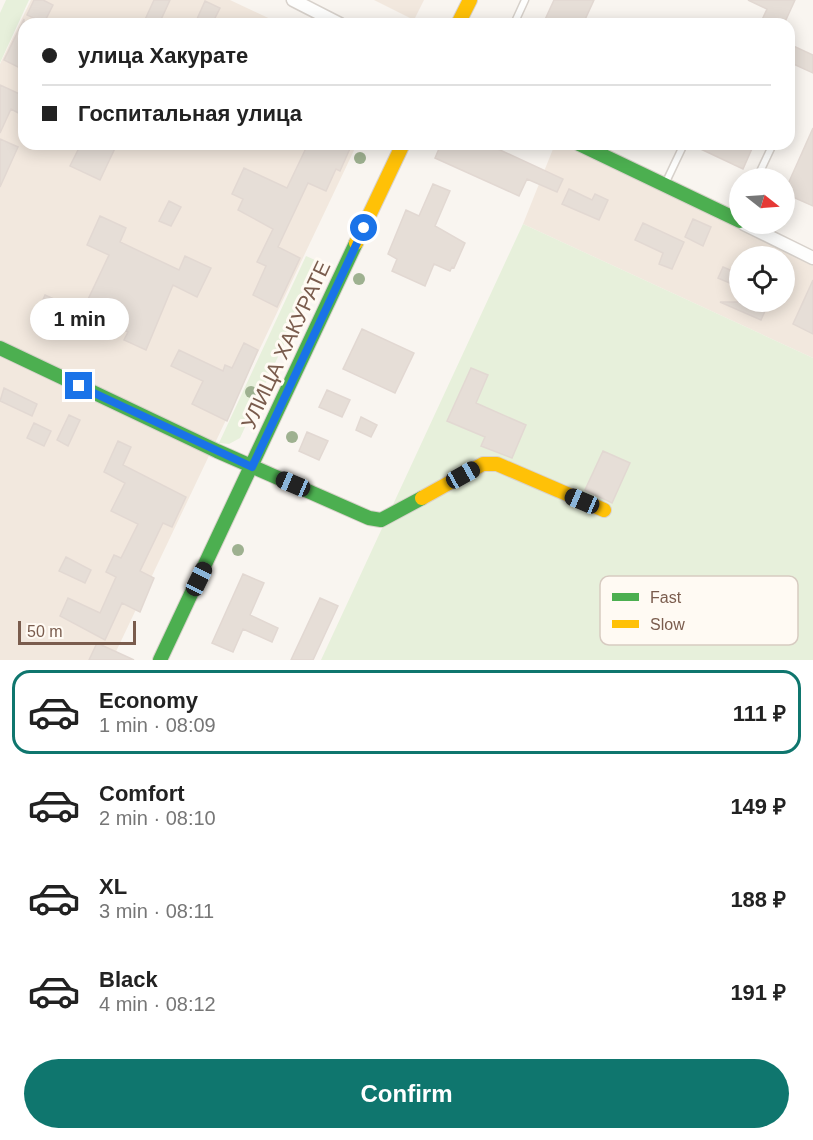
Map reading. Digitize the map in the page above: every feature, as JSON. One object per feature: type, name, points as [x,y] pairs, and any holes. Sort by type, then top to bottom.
[{"type":"street","points":[[293,0],[328,18]]},
{"type":"street","points":[[461,18],[470,0]]},
{"type":"street","name":"УЛИЦА ХАКУРАТЕ","points":[[160,660],[400,150]]},
{"type":"street","points":[[591,150],[729,215]]},
{"type":"street","points":[[767,234],[813,258]]},
{"type":"street","points":[[0,348],[252,467],[369,518],[381,519],[395,514],[483,464],[497,464],[604,510]]},
{"type":"lane","points":[[517,18],[525,0]]},
{"type":"lane","points":[[664,185],[681,150]]},
{"type":"lane","points":[[762,168],[770,150]]},
{"type":"shaded area","points":[[31,0],[230,0],[268,18],[22,18]]},
{"type":"shaded area","points":[[374,0],[424,0],[415,18],[410,18]]},
{"type":"shaded area","points":[[18,27],[18,150],[354,150],[112,660],[0,660],[0,64]]},
{"type":"shaded area","points":[[553,150],[591,150],[729,217],[729,234],[764,234],[788,246],[729,246],[729,312],[795,312],[795,249],[813,258],[813,358],[523,224]]},
{"type":"green space","points":[[6,0],[29,0],[21,18],[18,18],[18,24],[0,63],[0,13]]},
{"type":"green space","points":[[523,224],[813,358],[813,660],[321,660]]},
{"type":"green space","points":[[306,256],[322,263],[240,438],[229,444],[219,443]]},
{"type":"building","points":[[34,0],[43,0],[53,5],[46,18],[33,18],[27,15]]},
{"type":"building","points":[[154,0],[170,0],[162,18],[146,18]]},
{"type":"building","points":[[554,0],[594,0],[586,18],[546,18]]},
{"type":"building","points":[[748,0],[795,0],[787,18],[763,18],[767,9]]},
{"type":"building","points":[[205,1],[220,8],[215,18],[197,18]]},
{"type":"building","points":[[18,31],[18,67],[4,60]]},
{"type":"building","points":[[795,47],[813,55],[813,73],[795,65]]},
{"type":"building","points":[[0,85],[18,93],[18,113],[11,109],[0,133]]},
{"type":"building","points":[[813,128],[813,206],[795,198],[795,168]]},
{"type":"building","points":[[0,139],[18,147],[0,187]]},
{"type":"building","points":[[78,150],[114,150],[100,180],[70,166]]},
{"type":"building","points":[[305,150],[349,150],[340,171],[336,169],[326,191],[308,183],[278,247],[300,258],[277,307],[253,295],[266,266],[257,262],[273,229],[238,210],[243,199],[232,194],[244,168],[287,188]]},
{"type":"building","points":[[438,150],[500,150],[563,179],[557,192],[527,179],[519,196],[435,158]]},
{"type":"building","points":[[703,150],[751,150],[743,168],[741,168]]},
{"type":"building","points":[[433,184],[450,191],[435,226],[465,243],[454,268],[452,267],[450,271],[434,264],[425,286],[392,271],[397,259],[388,254],[406,210],[419,216]]},
{"type":"building","points":[[569,189],[592,200],[595,194],[608,200],[599,220],[562,204]]},
{"type":"building","points":[[169,201],[181,207],[171,226],[159,221]]},
{"type":"building","points":[[100,216],[126,228],[120,242],[179,270],[185,256],[211,268],[197,297],[173,285],[146,350],[124,340],[128,332],[83,310],[109,255],[87,245]]},
{"type":"building","points":[[693,219],[711,227],[703,246],[685,237]]},
{"type":"building","points":[[643,223],[684,242],[672,269],[659,264],[663,253],[635,240]]},
{"type":"building","points":[[723,267],[729,270],[729,283],[718,278]]},
{"type":"building","points":[[813,280],[813,334],[793,324]]},
{"type":"building","points":[[45,295],[58,301],[56,306],[79,318],[71,334],[35,318]]},
{"type":"building","points":[[743,312],[765,312],[761,320]]},
{"type":"building","points":[[362,329],[414,353],[395,393],[343,369]]},
{"type":"building","points":[[244,343],[258,350],[227,421],[192,404],[203,381],[171,366],[179,350],[223,371],[225,365],[232,368]]},
{"type":"building","points":[[471,368],[488,375],[476,403],[526,425],[512,458],[481,446],[485,437],[447,421]]},
{"type":"building","points":[[4,388],[37,404],[32,416],[0,401]]},
{"type":"building","points":[[327,390],[350,400],[342,417],[319,407]]},
{"type":"building","points":[[69,415],[80,420],[68,446],[57,440]]},
{"type":"building","points":[[361,417],[377,425],[371,437],[356,430]]},
{"type":"building","points":[[34,423],[51,431],[44,446],[27,438]]},
{"type":"building","points":[[307,432],[328,441],[319,460],[299,451]]},
{"type":"building","points":[[118,441],[131,447],[123,465],[186,497],[172,527],[163,523],[140,571],[154,578],[140,612],[122,603],[105,640],[60,616],[68,598],[100,613],[116,577],[106,572],[114,555],[121,558],[138,524],[111,511],[125,483],[104,472]]},
{"type":"building","points":[[603,451],[630,463],[612,503],[585,490]]},
{"type":"building","points":[[66,557],[91,570],[85,583],[59,571]]},
{"type":"building","points":[[243,574],[264,583],[250,615],[278,628],[272,642],[243,629],[233,652],[212,643]]},
{"type":"building","points":[[320,598],[338,606],[313,660],[291,660]]},
{"type":"building","points":[[97,643],[134,660],[89,660]]},
{"type":"traffic: fast","points":[[592,150],[729,216]]},
{"type":"traffic: fast","points":[[160,660],[356,243]]},
{"type":"traffic: fast","points":[[0,348],[217,451],[369,518],[381,520],[422,498]]},
{"type":"traffic: slow","points":[[461,18],[470,0]]},
{"type":"traffic: slow","points":[[356,243],[400,150]]},
{"type":"traffic: slow","points":[[422,498],[483,464],[497,464],[604,510]]},
{"type":"route","points":[[79,386],[252,467],[364,228]]}]
